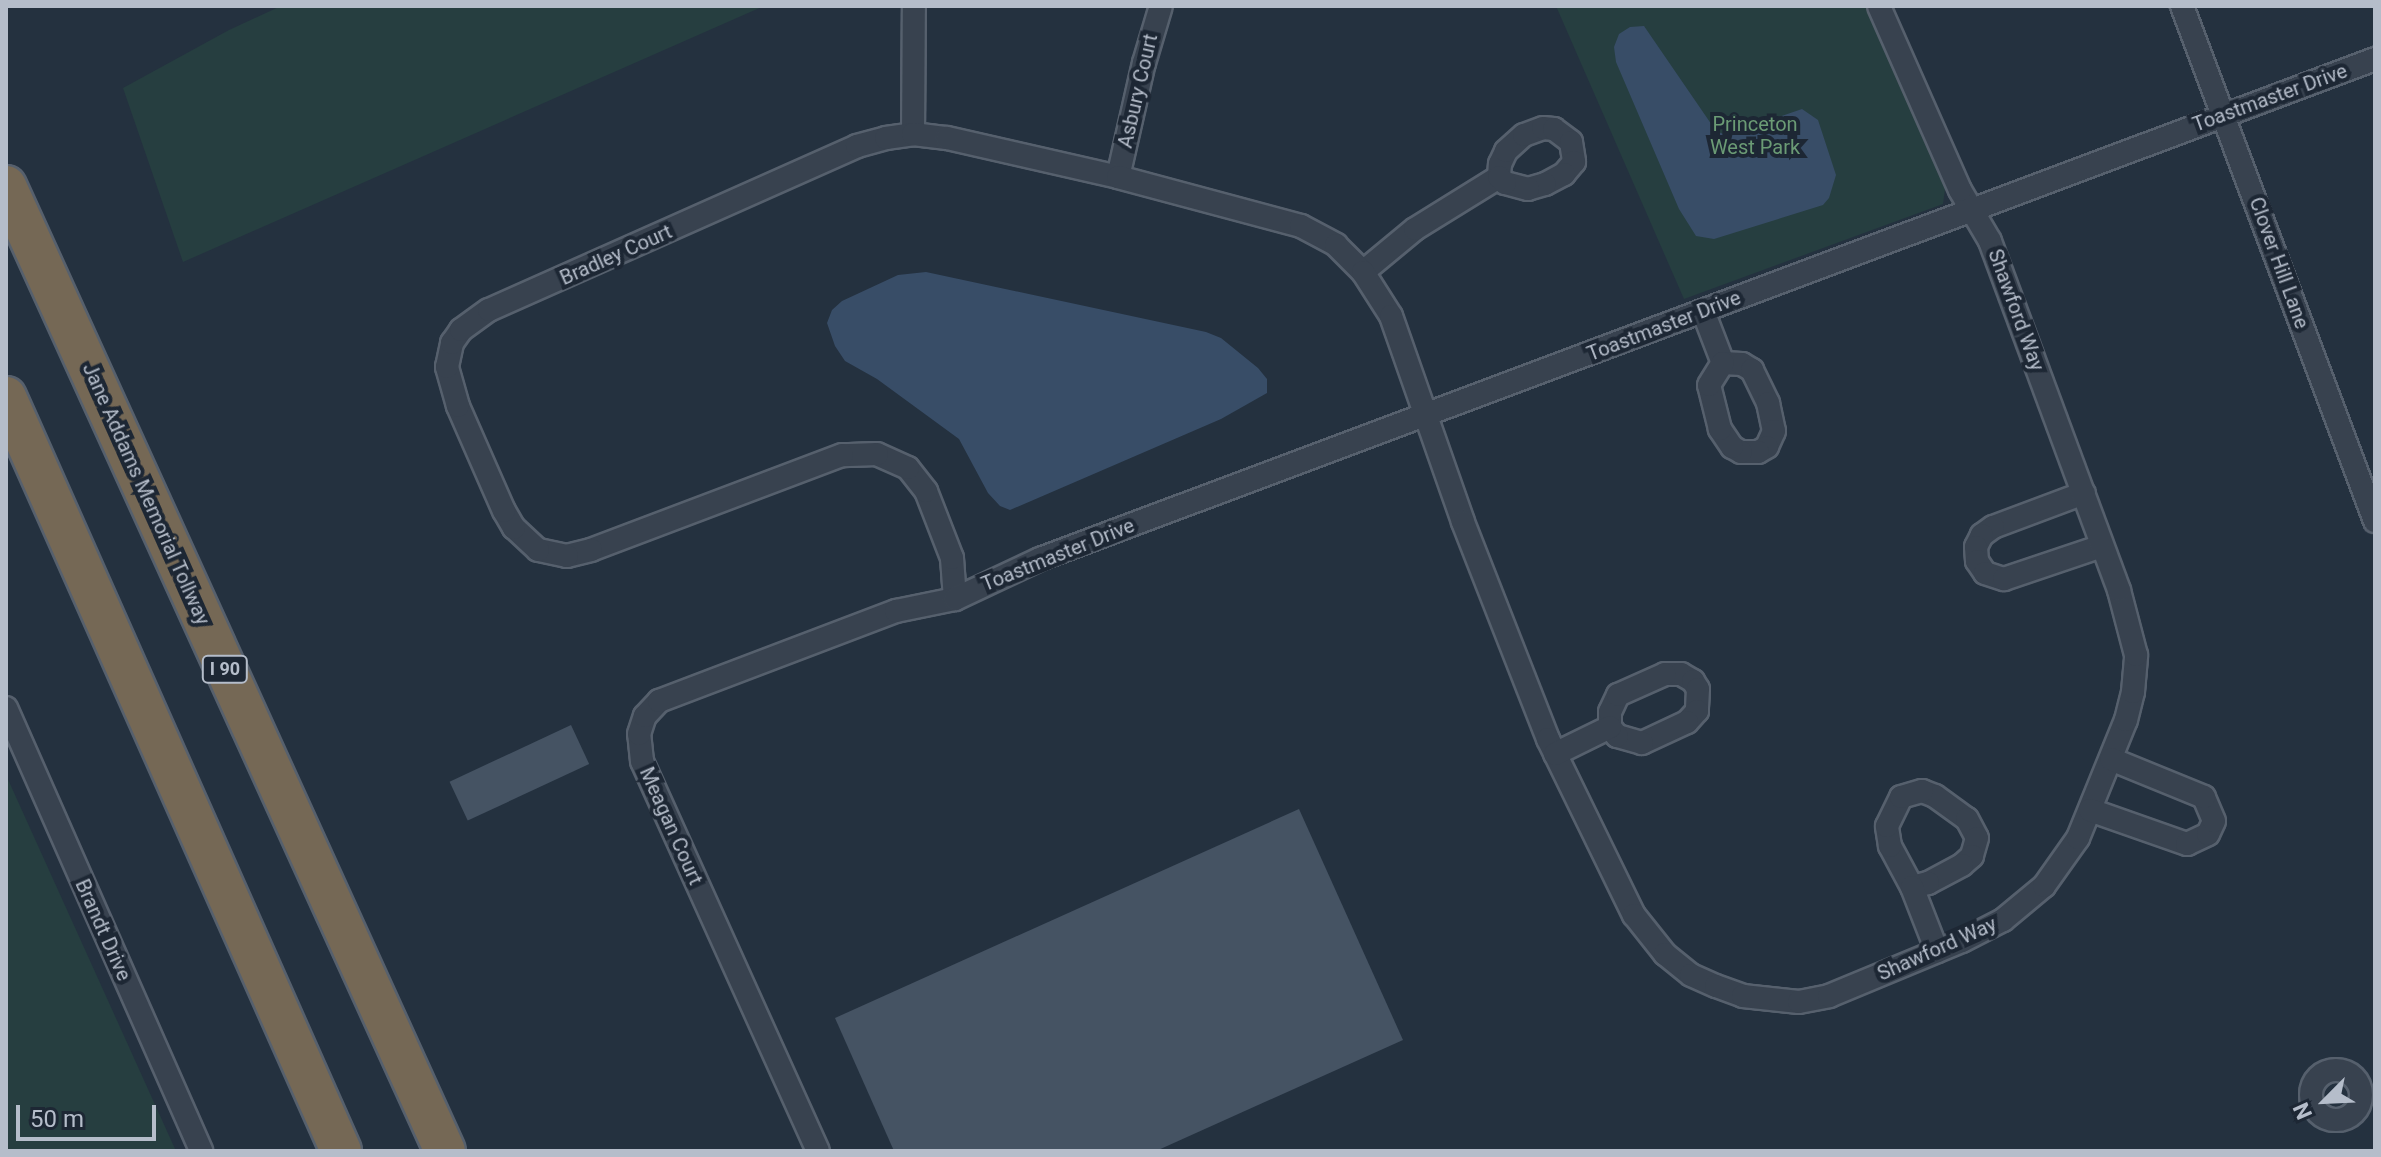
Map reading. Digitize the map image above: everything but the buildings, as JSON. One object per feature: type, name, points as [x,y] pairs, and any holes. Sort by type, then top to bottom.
[{"type":"highway","name":"Jane Addams Memorial Tollway","points":[[6,186],[445,1151]]},
{"type":"highway","points":[[6,397],[341,1151]]},
{"type":"street","points":[[913,134],[914,6]]},
{"type":"street","name":"Asbury Court","points":[[1118,177],[1144,63],[1161,6]]},
{"type":"street","name":"Shawford Way","points":[[1425,415],[1555,754],[1634,915],[1665,954],[1691,975],[1743,996],[1799,1002],[1829,996],[1937,951],[1983,931],[2023,906],[2060,866],[2090,810],[2133,692],[2136,655],[2132,631],[2084,493],[1990,241],[1971,210],[1879,6]]},
{"type":"street","name":"Clover Hill Lane","points":[[2182,6],[2375,521]]},
{"type":"street","name":"Toastmaster Drive","points":[[955,599],[1040,559],[2375,59]]},
{"type":"street","name":"Bradley Court","points":[[955,599],[952,558],[926,491],[908,468],[877,454],[858,452],[833,458],[591,550],[567,556],[538,550],[514,528],[504,511],[450,385],[447,367],[452,343],[461,330],[489,310],[857,146],[913,134],[1118,177],[1301,226],[1336,245],[1363,272],[1391,316],[1425,415]]},
{"type":"street","points":[[1363,272],[1415,229],[1499,177]]},
{"type":"street","points":[[1703,311],[1723,363]]},
{"type":"street","points":[[2084,493],[1993,527],[1982,535],[1976,547],[1977,561],[1985,573],[2004,579],[2102,546]]},
{"type":"street","name":"Meagan Court","points":[[818,1151],[642,761],[639,734],[651,707],[667,697],[896,611],[955,599]]},
{"type":"street","name":"Brandt Drive","points":[[6,708],[201,1151]]},
{"type":"street","points":[[1555,754],[1610,727]]},
{"type":"street","points":[[2090,810],[2187,844],[2208,834],[2214,821],[2204,797],[2111,759]]},
{"type":"street","points":[[1912,887],[1928,883],[1962,865],[1972,856],[1977,838],[1967,819],[1935,796],[1922,791],[1901,797],[1887,826],[1890,846],[1912,887],[1937,951]]},
{"type":"green space","points":[[281,6],[764,6],[183,262],[123,88],[229,30]]},
{"type":"green space","name":"Princeton West Park","points":[[1556,6],[1866,6],[1946,182],[1943,204],[1684,299]]},
{"type":"green space","points":[[6,775],[176,1151],[6,1151]]},
{"type":"water","points":[[1644,26],[1716,131],[1726,135],[1802,109],[1818,120],[1836,175],[1829,198],[1823,205],[1714,239],[1696,236],[1679,209],[1616,62],[1614,47],[1619,34],[1630,27]]},
{"type":"water","points":[[926,272],[1206,332],[1221,338],[1258,368],[1267,379],[1267,393],[1221,419],[1010,510],[1000,506],[988,493],[959,439],[877,379],[845,361],[835,346],[827,323],[832,310],[842,301],[898,275]]}]
